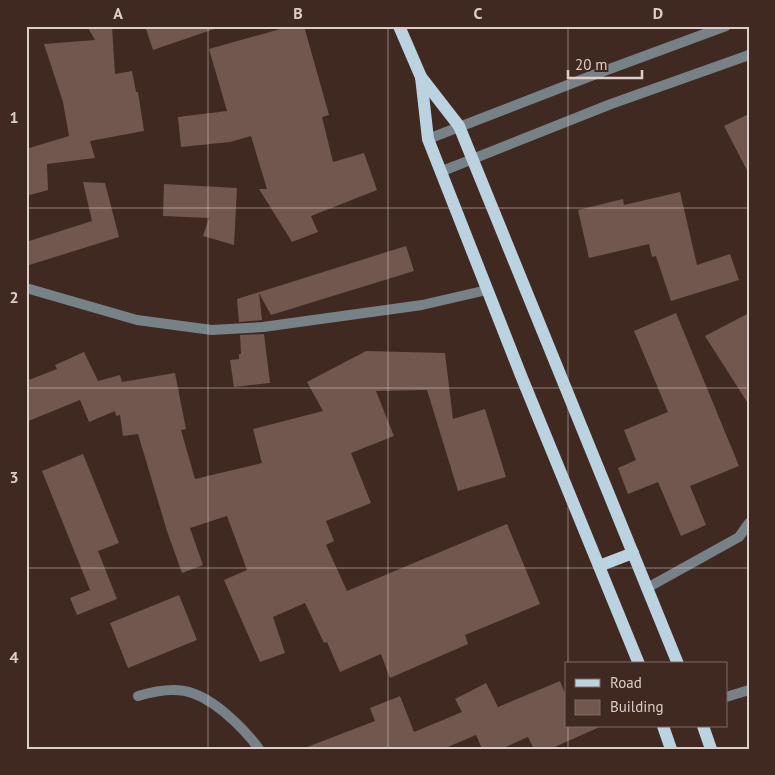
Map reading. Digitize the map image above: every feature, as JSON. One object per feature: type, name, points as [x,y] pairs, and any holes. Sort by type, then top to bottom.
[{"type":"main road","points":[[399,26],[421,77],[459,126],[677,662]]},
{"type":"main road","points":[[421,77],[428,139],[440,172],[638,662]]},
{"type":"main road","points":[[600,566],[633,553]]},
{"type":"main road","points":[[664,728],[671,749]]},
{"type":"main road","points":[[704,728],[712,749]]},
{"type":"street","points":[[428,139],[726,26]]},
{"type":"street","points":[[440,172],[611,104],[749,55]]},
{"type":"street","points":[[26,288],[137,320],[212,330],[263,328],[422,306],[487,290]]},
{"type":"street","points":[[647,588],[739,537],[749,523]]},
{"type":"street","points":[[138,696],[163,690],[178,690],[203,696],[234,720],[258,749]]},
{"type":"street","points":[[728,696],[749,690]]},
{"type":"building","points":[[87,26],[112,26],[115,74],[132,71],[136,92],[138,92],[144,131],[90,141],[95,158],[47,164],[48,190],[26,196],[26,149],[69,136],[63,102],[44,44],[95,40]]},
{"type":"building","points":[[145,26],[213,26],[214,29],[153,50]]},
{"type":"building","points":[[291,26],[304,26],[329,115],[322,117],[333,162],[364,153],[377,190],[311,216],[318,232],[292,242],[259,189],[267,189],[251,136],[230,142],[181,147],[178,117],[227,111],[209,49]]},
{"type":"building","points":[[749,114],[749,174],[724,126]]},
{"type":"building","points":[[83,182],[105,183],[119,237],[26,266],[26,242],[92,221]]},
{"type":"building","points":[[164,184],[237,188],[234,245],[203,236],[209,218],[163,216]]},
{"type":"building","points":[[680,192],[697,265],[730,254],[739,280],[671,301],[656,256],[652,257],[649,244],[589,258],[578,210],[623,199],[624,205]]},
{"type":"building","points":[[406,246],[414,271],[271,315],[259,293],[262,320],[239,322],[237,299]]},
{"type":"building","points":[[676,313],[739,466],[690,486],[706,525],[681,536],[658,482],[628,494],[618,468],[636,460],[624,430],[668,412],[634,331]]},
{"type":"building","points":[[749,313],[749,405],[705,336]]},
{"type":"building","points":[[264,334],[270,383],[234,387],[230,360],[239,359],[239,354],[241,354],[240,335]]},
{"type":"building","points":[[366,351],[445,353],[453,419],[485,409],[506,477],[458,491],[427,390],[376,391],[394,436],[351,453],[371,503],[326,521],[334,541],[326,545],[347,591],[507,524],[540,604],[465,635],[468,644],[390,678],[381,654],[340,672],[327,642],[324,643],[305,603],[273,617],[285,653],[260,662],[224,580],[247,570],[227,516],[190,528],[203,565],[182,573],[167,531],[138,434],[123,436],[120,415],[116,416],[115,411],[89,422],[80,400],[26,422],[26,381],[57,369],[55,365],[84,352],[98,381],[120,375],[122,382],[175,373],[186,429],[181,430],[195,479],[262,463],[253,429],[323,411],[307,382]]},
{"type":"building","points":[[83,454],[119,543],[98,551],[117,599],[77,615],[70,598],[90,590],[42,471]]},
{"type":"building","points":[[179,595],[197,640],[128,668],[110,623]]},
{"type":"building","points":[[560,681],[565,694],[565,728],[597,728],[550,749],[534,749],[528,737],[501,749],[482,749],[476,735],[443,749],[308,749],[307,747],[375,721],[370,708],[400,696],[414,732],[462,712],[455,699],[486,683],[498,707]]}]
